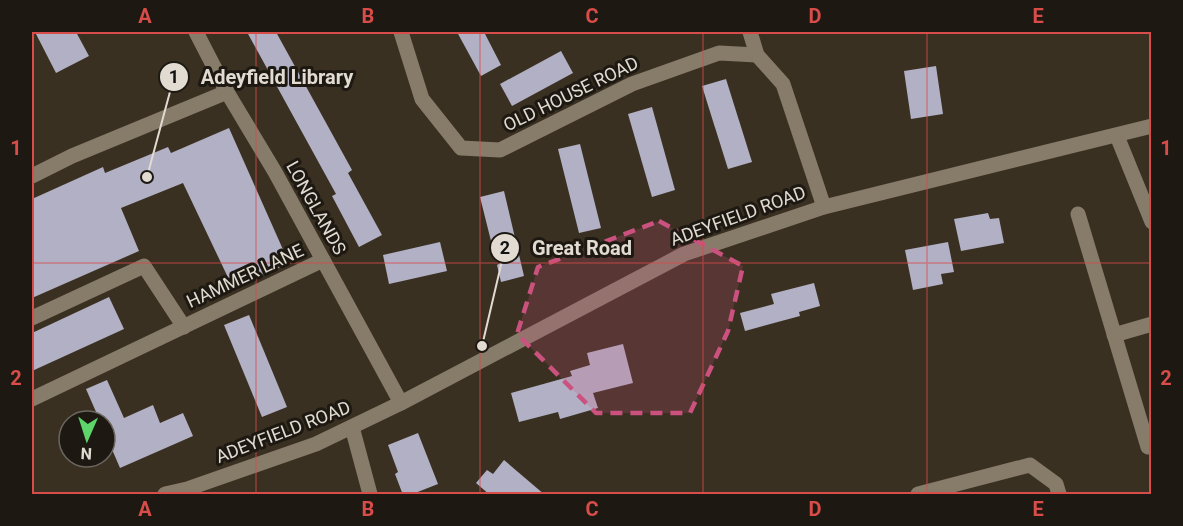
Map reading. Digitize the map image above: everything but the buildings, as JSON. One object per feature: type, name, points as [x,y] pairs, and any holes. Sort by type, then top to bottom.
[{"type":"street","name":"LONGLANDS","points":[[196,32],[227,92],[275,172],[402,404]]},
{"type":"street","name":"OLD HOUSE ROAD","points":[[401,32],[422,99],[460,148],[500,150],[632,84],[719,53],[757,55]]},
{"type":"street","points":[[750,32],[757,55],[783,84],[824,207]]},
{"type":"street","points":[[32,176],[72,156],[227,92]]},
{"type":"street","name":"ADEYFIELD ROAD","points":[[165,495],[316,444],[402,404],[684,254],[824,207],[1152,126]]},
{"type":"street","points":[[1117,136],[1152,222]]},
{"type":"street","points":[[1078,214],[1148,447]]},
{"type":"street","name":"HAMMER LANE","points":[[32,399],[323,260]]},
{"type":"street","name":"HAMMER LANE","points":[[32,318],[144,266],[184,327]]},
{"type":"street","points":[[1114,335],[1152,324]]},
{"type":"street","points":[[352,427],[370,495]]},
{"type":"street","points":[[918,495],[1030,465],[1056,484],[1059,495]]},
{"type":"highlighted area","points":[[659,221],[743,266],[728,331],[690,413],[596,413],[517,334],[538,267]]},
{"type":"place","name":"Adeyfield Library","points":[[147,177]]},
{"type":"place","name":"Great Road","points":[[482,346]]}]
